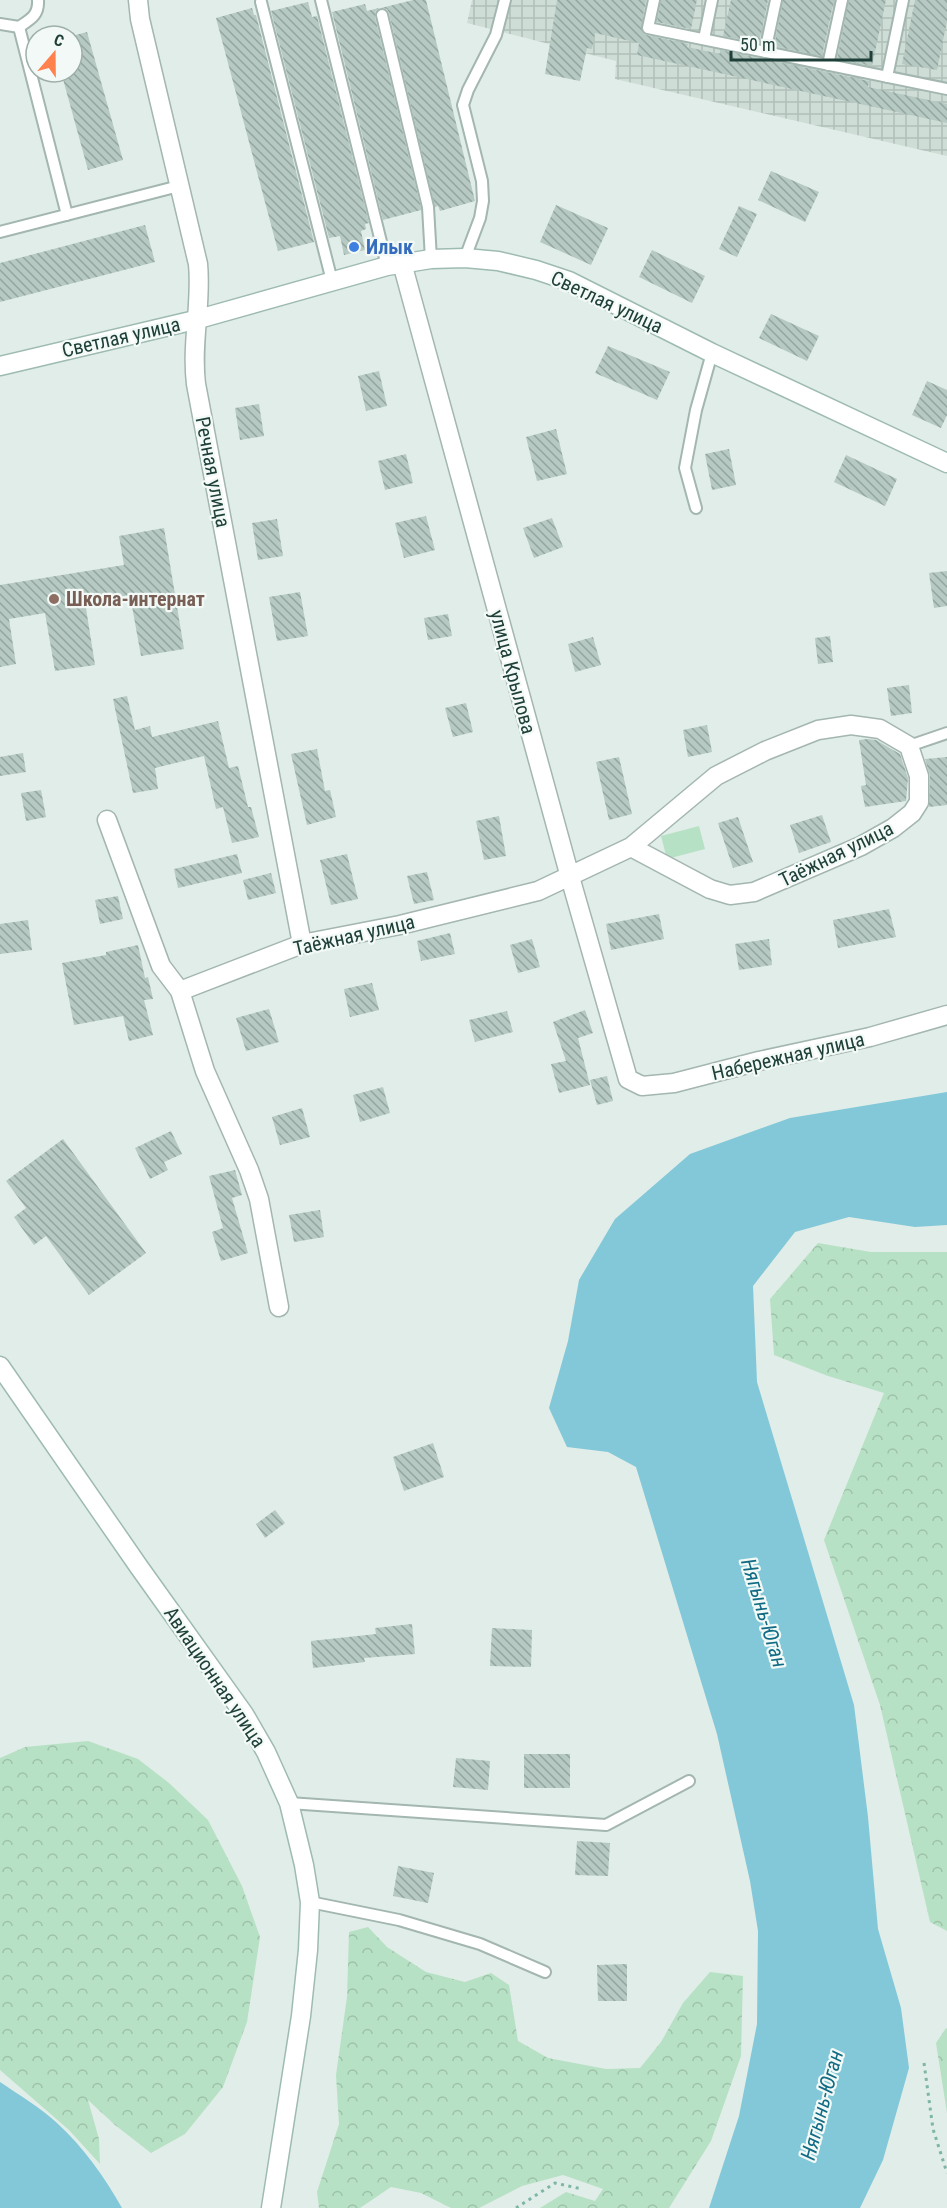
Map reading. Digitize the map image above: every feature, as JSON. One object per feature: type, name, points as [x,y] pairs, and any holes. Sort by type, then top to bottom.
[{"type":"street","name":"Речная улица","points":[[138,0],[198,264],[200,279],[195,320],[194,364],[196,384],[302,944]]},
{"type":"street","name":"Светлая улица","points":[[0,366],[195,320],[395,264],[431,259],[465,258],[498,261],[569,281],[712,353],[947,463]]},
{"type":"street","name":"улица Крылова","points":[[395,264],[628,1079]]},
{"type":"street","name":"Таёжная улица","points":[[180,992],[302,944],[400,926],[538,891],[630,847],[716,776],[765,751],[818,730],[851,725],[880,729],[909,746],[920,776],[919,802],[912,813],[892,828],[861,846],[754,892],[730,895],[710,889],[630,847]]},
{"type":"street","points":[[106,820],[160,966],[180,992],[206,1071],[260,1199],[279,1307]]},
{"type":"street","name":"Набережная улица","points":[[628,1079],[642,1086],[674,1083],[759,1061],[870,1037],[947,1015]]},
{"type":"street","name":"Авиационная улица","points":[[0,1366],[244,1714],[266,1752],[289,1803],[304,1864],[310,1902],[308,1950],[301,2016],[270,2208]]},
{"type":"lane","points":[[0,24],[19,27],[35,16],[39,8],[38,0]]},
{"type":"lane","points":[[321,0],[395,264]]},
{"type":"lane","points":[[465,258],[480,218],[483,201],[482,181],[463,105],[468,90],[496,35],[505,0]]},
{"type":"lane","points":[[654,0],[648,28],[947,89]]},
{"type":"lane","points":[[704,39],[712,0]]},
{"type":"lane","points":[[765,52],[776,0]]},
{"type":"lane","points":[[828,65],[842,0]]},
{"type":"lane","points":[[887,77],[903,0]]},
{"type":"lane","points":[[261,2],[332,281]]},
{"type":"lane","points":[[382,15],[428,207],[431,259]]},
{"type":"lane","points":[[19,27],[67,215]]},
{"type":"lane","points":[[0,232],[179,186]]},
{"type":"lane","points":[[696,508],[685,468],[696,410],[712,353]]},
{"type":"lane","points":[[909,746],[947,733]]},
{"type":"lane","points":[[289,1803],[606,1825],[688,1781]]},
{"type":"lane","points":[[310,1902],[399,1920],[480,1944],[545,1972]]},
{"type":"path","points":[[924,2063],[933,2129],[947,2173]]},
{"type":"path","points":[[516,2208],[555,2183],[582,2189]]},
{"type":"shaded area","points":[[472,0],[947,0],[947,156],[615,79],[616,61],[467,23]]},
{"type":"green space","points":[[699,826],[705,849],[667,859],[661,836]]},
{"type":"green space","points":[[818,1243],[871,1252],[947,1252],[947,1931],[930,1922],[880,1705],[824,1540],[884,1393],[828,1376],[774,1355],[770,1299]]},
{"type":"green space","points":[[88,1741],[138,1759],[169,1783],[208,1820],[242,1886],[260,1937],[247,2022],[223,2087],[185,2134],[151,2153],[88,2100],[99,2139],[100,2164],[69,2130],[0,2070],[0,1758],[25,1747]]},
{"type":"green space","points":[[368,1927],[387,1947],[426,1972],[465,1982],[491,1973],[509,1985],[518,2041],[548,2058],[606,2069],[640,2068],[661,2042],[683,2003],[710,1972],[743,1976],[741,2056],[711,2141],[669,2208],[540,2208],[566,2192],[595,2201],[603,2189],[563,2175],[522,2186],[479,2208],[451,2208],[421,2193],[391,2187],[360,2208],[319,2208],[317,2192],[339,2124],[336,2075],[347,1997],[349,1932]]},
{"type":"green space","points":[[947,2029],[947,2113],[936,2043]]},
{"type":"water","name":"Нягынь-Юган","points":[[947,1092],[947,1225],[915,1227],[849,1217],[795,1232],[753,1286],[757,1382],[854,1705],[868,1817],[878,1929],[901,2008],[909,2068],[883,2160],[860,2208],[709,2208],[739,2116],[757,2024],[758,1931],[750,1881],[717,1734],[636,1467],[608,1452],[567,1447],[549,1408],[568,1341],[579,1280],[615,1219],[690,1154],[790,1118]]},
{"type":"water","points":[[0,2082],[44,2112],[76,2142],[93,2163],[122,2208],[0,2208]]},
{"type":"building","points":[[413,0],[426,0],[475,201],[440,211],[438,206],[435,207],[389,13],[387,9],[381,8]]},
{"type":"building","points":[[557,0],[646,0],[641,27],[646,35],[720,54],[720,50],[869,81],[868,87],[947,104],[947,123],[637,55],[639,43],[595,33],[592,49],[587,48],[580,81],[545,74]]},
{"type":"building","points":[[661,0],[697,0],[691,29],[657,22]]},
{"type":"building","points":[[731,0],[768,0],[759,43],[723,36]]},
{"type":"building","points":[[783,0],[834,0],[822,56],[774,46]]},
{"type":"building","points":[[849,0],[886,0],[872,66],[837,59]]},
{"type":"building","points":[[915,0],[947,0],[947,21],[937,70],[902,64]]},
{"type":"building","points":[[308,2],[312,17],[317,16],[369,223],[365,224],[366,229],[361,231],[365,250],[344,255],[340,236],[329,238],[271,11]]},
{"type":"building","points":[[365,4],[367,11],[379,8],[375,12],[375,17],[421,208],[421,210],[383,220],[332,12]]},
{"type":"building","points":[[252,8],[256,15],[314,242],[278,251],[216,18]]},
{"type":"building","points":[[87,32],[123,160],[88,170],[64,84],[84,84],[84,33]]},
{"type":"building","points":[[771,171],[819,192],[805,222],[758,200]]},
{"type":"building","points":[[556,205],[608,228],[591,265],[540,242]]},
{"type":"building","points":[[739,206],[757,214],[737,257],[719,249]]},
{"type":"building","points":[[145,225],[155,262],[0,302],[0,263]]},
{"type":"building","points":[[652,250],[705,276],[692,303],[639,277]]},
{"type":"building","points":[[771,314],[819,336],[807,361],[759,338]]},
{"type":"building","points":[[608,346],[670,372],[657,400],[595,373]]},
{"type":"building","points":[[379,371],[387,406],[366,411],[358,376]]},
{"type":"building","points":[[927,381],[947,390],[947,415],[941,428],[912,415]]},
{"type":"building","points":[[259,404],[264,436],[240,440],[235,408]]},
{"type":"building","points":[[556,429],[567,474],[537,481],[526,437]]},
{"type":"building","points":[[729,449],[736,485],[712,490],[705,454]]},
{"type":"building","points":[[406,454],[413,483],[385,490],[378,461]]},
{"type":"building","points":[[846,455],[897,479],[885,506],[834,482]]},
{"type":"building","points":[[426,516],[435,550],[404,558],[395,523]]},
{"type":"building","points":[[552,518],[563,547],[534,558],[523,528]]},
{"type":"building","points":[[277,519],[283,556],[258,560],[252,523]]},
{"type":"building","name":"Школа-интернат","points":[[164,528],[184,649],[141,656],[130,595],[85,602],[95,665],[55,671],[45,613],[9,619],[16,664],[0,667],[0,585],[124,565],[119,536]]},
{"type":"building","points":[[947,571],[947,606],[934,608],[929,573]]},
{"type":"building","points":[[300,592],[308,636],[277,641],[269,597]]},
{"type":"building","points":[[448,614],[452,636],[428,640],[424,618]]},
{"type":"building","points":[[830,636],[833,662],[818,664],[815,638]]},
{"type":"building","points":[[593,637],[601,665],[575,672],[568,644]]},
{"type":"building","points":[[909,685],[912,713],[891,716],[887,688]]},
{"type":"building","points":[[127,696],[135,730],[150,726],[152,737],[218,721],[229,768],[238,766],[248,807],[251,807],[259,837],[232,843],[223,807],[216,809],[204,756],[155,768],[158,789],[133,793],[113,699]]},
{"type":"building","points":[[466,703],[473,732],[453,737],[445,708]]},
{"type":"building","points":[[707,725],[712,752],[688,757],[683,730]]},
{"type":"building","points":[[859,740],[876,740],[900,754],[908,778],[906,801],[865,807],[861,786],[866,785]]},
{"type":"building","points":[[317,749],[325,791],[330,790],[336,817],[307,825],[291,754]]},
{"type":"building","points":[[23,753],[26,772],[0,776],[0,757]]},
{"type":"building","points":[[619,757],[632,814],[609,820],[596,762]]},
{"type":"building","points":[[947,757],[947,805],[929,807],[930,776],[925,759]]},
{"type":"building","points":[[41,790],[46,817],[26,821],[21,793]]},
{"type":"building","points":[[822,815],[831,842],[799,853],[790,825]]},
{"type":"building","points":[[499,816],[506,856],[484,860],[476,821]]},
{"type":"building","points":[[738,817],[753,862],[733,868],[718,823]]},
{"type":"building","points":[[237,854],[242,873],[178,888],[174,869]]},
{"type":"building","points":[[347,854],[358,899],[331,905],[320,860]]},
{"type":"building","points":[[427,872],[434,900],[414,904],[407,876]]},
{"type":"building","points":[[271,873],[276,893],[248,900],[243,880]]},
{"type":"building","points":[[118,896],[123,919],[100,924],[95,900]]},
{"type":"building","points":[[889,909],[896,937],[838,948],[833,920]]},
{"type":"building","points":[[659,914],[664,939],[611,950],[606,924]]},
{"type":"building","points":[[28,920],[32,950],[0,954],[0,924]]},
{"type":"building","points":[[450,933],[455,954],[421,961],[417,941]]},
{"type":"building","points":[[532,939],[540,967],[518,973],[510,945]]},
{"type":"building","points":[[769,939],[772,965],[739,970],[735,944]]},
{"type":"building","points":[[138,945],[145,978],[148,977],[153,999],[144,1000],[153,1035],[129,1041],[123,1016],[74,1025],[62,963],[106,955],[106,952]]},
{"type":"building","points":[[372,983],[379,1010],[350,1017],[344,989]]},
{"type":"building","points":[[269,1009],[279,1042],[246,1051],[236,1018]]},
{"type":"building","points":[[585,1010],[593,1033],[578,1038],[590,1085],[559,1093],[551,1064],[566,1061],[553,1022]]},
{"type":"building","points":[[507,1011],[513,1032],[475,1042],[469,1020]]},
{"type":"building","points":[[607,1076],[613,1101],[597,1105],[590,1080]]},
{"type":"building","points":[[383,1087],[390,1113],[360,1122],[353,1095]]},
{"type":"building","points":[[302,1108],[310,1137],[280,1145],[272,1117]]},
{"type":"building","points":[[171,1131],[182,1154],[164,1162],[168,1170],[150,1179],[135,1148]]},
{"type":"building","points":[[63,1139],[146,1253],[89,1295],[46,1236],[34,1245],[14,1217],[26,1208],[6,1181]]},
{"type":"building","points":[[235,1170],[242,1195],[232,1198],[248,1253],[221,1261],[212,1232],[223,1228],[209,1176]]},
{"type":"building","points":[[320,1210],[324,1237],[294,1242],[289,1215]]},
{"type":"building","points":[[433,1443],[444,1477],[404,1491],[393,1457]]},
{"type":"building","points":[[275,1510],[285,1523],[265,1538],[256,1524]]},
{"type":"building","points":[[412,1624],[415,1654],[364,1658],[365,1662],[313,1668],[311,1641],[376,1634],[375,1628]]},
{"type":"building","points":[[492,1628],[532,1630],[531,1667],[490,1666]]},
{"type":"building","points":[[524,1754],[570,1754],[570,1788],[524,1788]]},
{"type":"building","points":[[456,1758],[490,1761],[488,1790],[453,1787]]},
{"type":"building","points":[[577,1841],[610,1843],[608,1876],[575,1875]]},
{"type":"building","points":[[398,1866],[434,1873],[428,1903],[393,1896]]},
{"type":"building","points":[[627,1964],[627,2001],[598,2001],[597,1965]]},
{"type":"place","name":"Илык","points":[[354,247]]},
{"type":"place","name":"Школа-интернат","points":[[54,599]]}]
